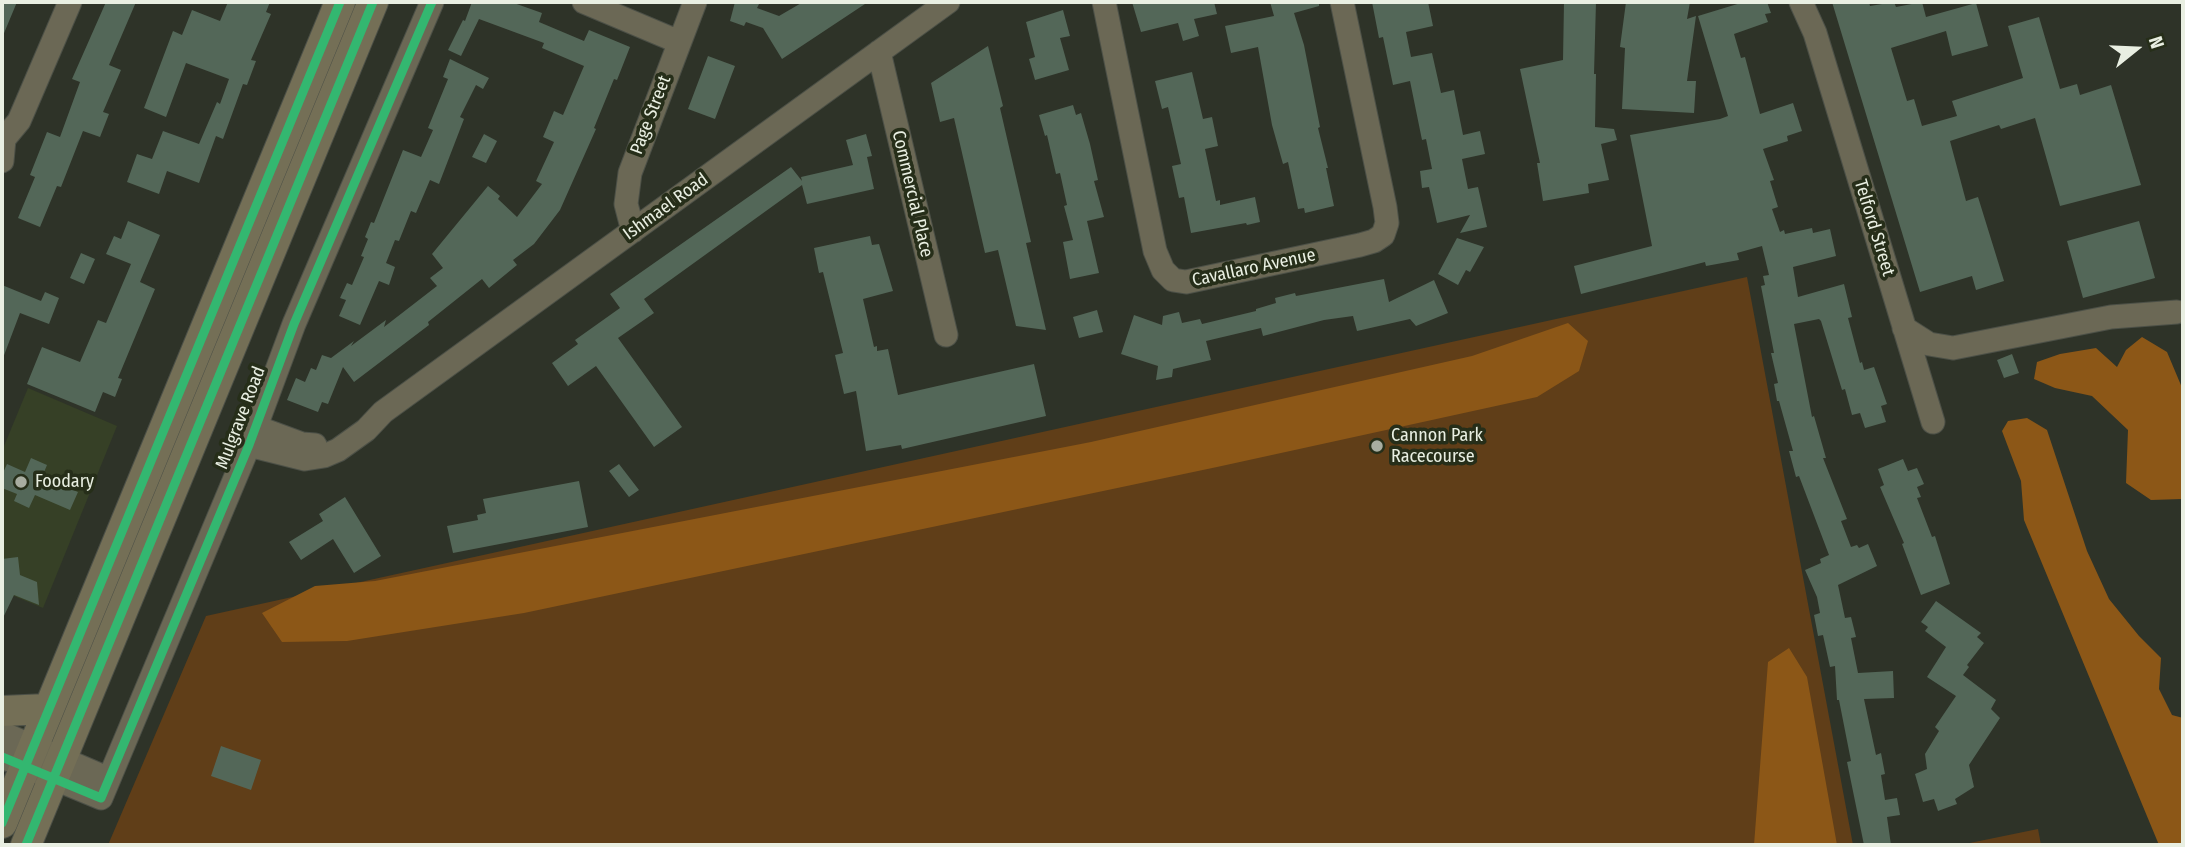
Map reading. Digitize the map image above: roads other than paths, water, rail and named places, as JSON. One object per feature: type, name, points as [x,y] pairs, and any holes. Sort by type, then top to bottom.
[{"type":"main road","points":[[2,823],[20,757],[48,709],[340,2]]},
{"type":"main road","name":"Mulgrave Road","points":[[57,769],[373,2]]},
{"type":"main road","points":[[2,711],[48,709]]},
{"type":"main road","points":[[26,845],[57,769]]},
{"type":"street","points":[[3,146],[19,121],[70,2]]},
{"type":"street","name":"Mulgrave Road","points":[[57,769],[105,789],[253,436],[294,324],[432,2]]},
{"type":"street","points":[[584,2],[679,42]]},
{"type":"street","name":"Page Street","points":[[633,231],[626,204],[630,173],[695,2]]},
{"type":"street","name":"Ishmael Road","points":[[253,436],[317,445],[360,420],[383,412],[948,2]]},
{"type":"street","name":"Cavallaro Avenue","points":[[1104,2],[1155,251],[1163,270],[1173,281],[1186,282],[1360,245],[1383,235],[1387,223],[1385,207],[1342,2]]},
{"type":"street","name":"Telford Street","points":[[1801,2],[1815,33],[1933,422]]},
{"type":"street","name":"Telford Street","points":[[1812,2],[1815,33]]},
{"type":"street","name":"Commercial Place","points":[[879,52],[946,335]]},
{"type":"street","points":[[1904,328],[1929,344],[1953,348],[2111,317],[2177,312]]},
{"type":"street","points":[[2,733],[20,757],[57,769]]},
{"type":"place","name":"Cannon Park Racecourse","points":[[1377,446]]},
{"type":"place","name":"Foodary","points":[[21,482]]}]
